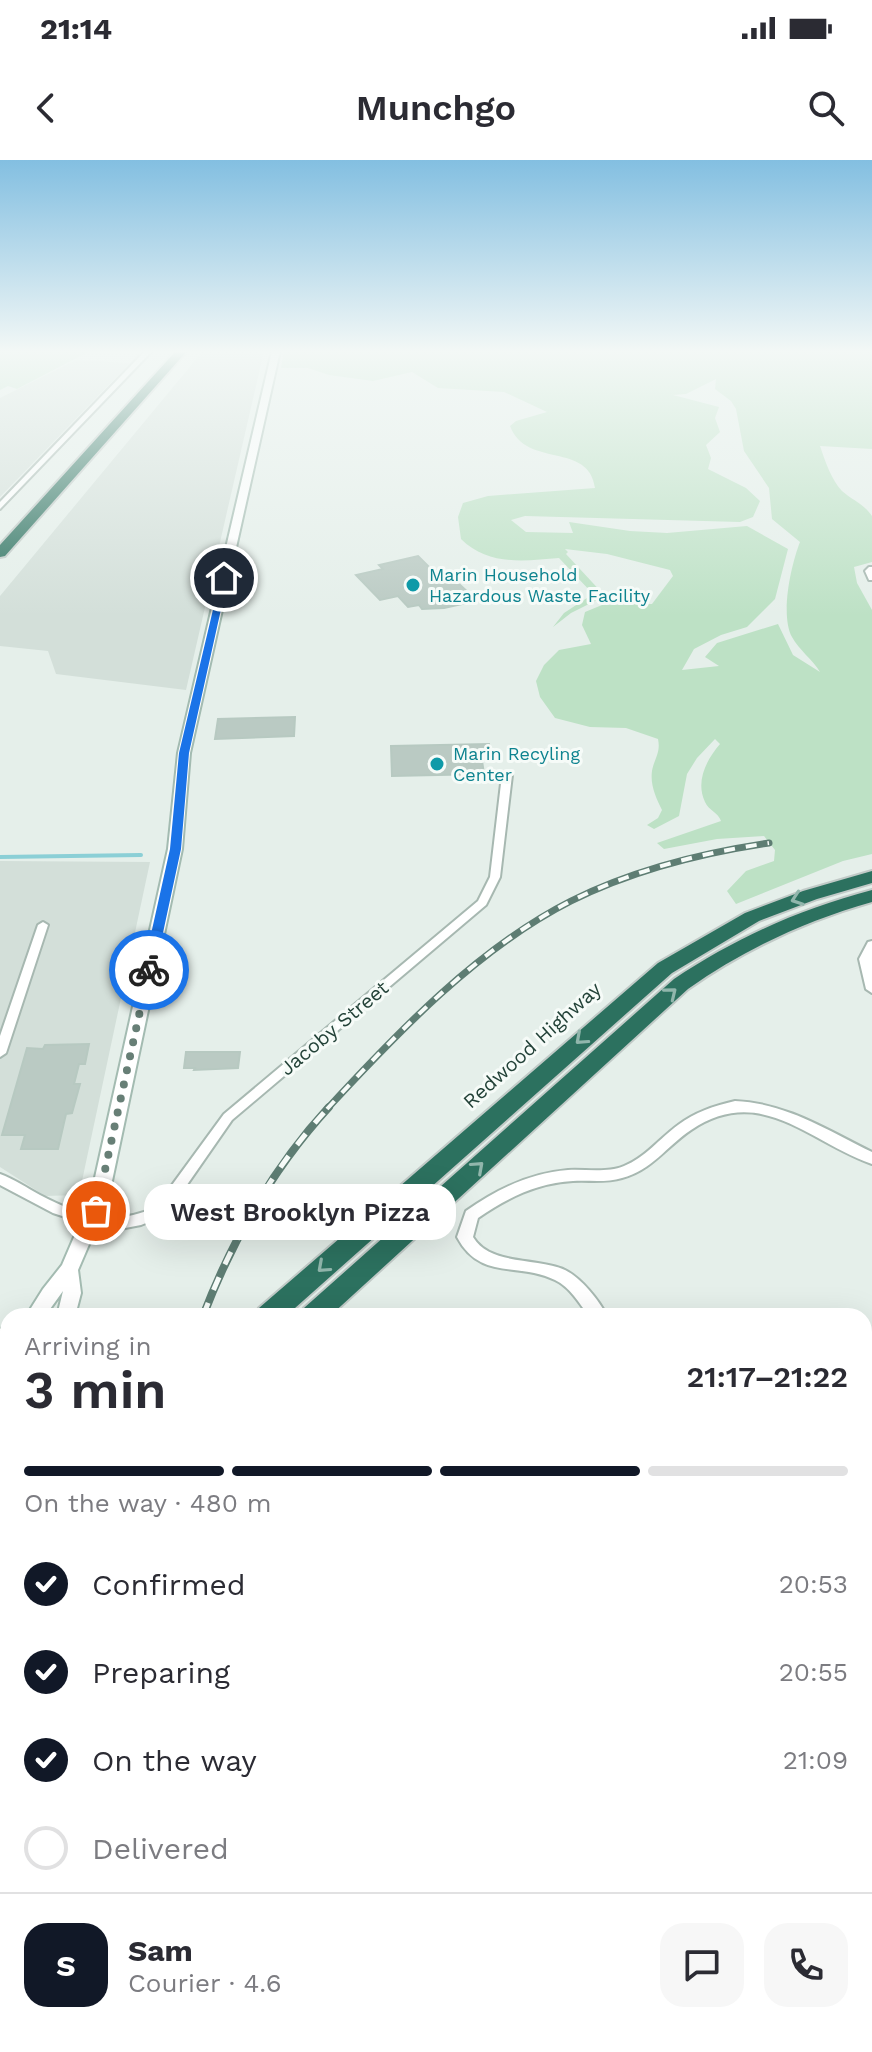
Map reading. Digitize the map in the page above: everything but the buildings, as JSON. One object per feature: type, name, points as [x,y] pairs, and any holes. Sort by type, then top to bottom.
[{"type":"highway","points":[[54,473],[85,439]]},
{"type":"highway","points":[[0,553],[102,439]]},
{"type":"highway","name":"Redwood Highway","points":[[277,1308],[665,968],[752,917],[801,898],[872,877]]},
{"type":"highway","points":[[323,1308],[681,984],[766,933],[813,914],[872,896]]},
{"type":"main road","points":[[38,1308],[69,1270],[92,1221],[104,1178],[175,849],[184,753],[256,439]]},
{"type":"main road","points":[[68,1308],[72,1293],[69,1270]]},
{"type":"street","points":[[0,507],[65,439]]},
{"type":"street","points":[[872,569],[869,571],[872,578]]},
{"type":"street","name":"Jacoby Street","points":[[0,1179],[50,1207],[92,1221],[141,1221],[161,1211],[228,1117],[474,912],[488,894],[495,877],[507,775]]},
{"type":"street","points":[[0,1053],[43,925]]},
{"type":"street","points":[[872,945],[865,959],[872,989]]},
{"type":"street","points":[[592,1308],[573,1284],[561,1275],[528,1264],[490,1259],[473,1250],[465,1237],[471,1215],[502,1195],[539,1180],[625,1172],[691,1123],[728,1107],[760,1107],[784,1113],[872,1158]]},
{"type":"shaded area","points":[[0,439],[56,439],[0,497]]},
{"type":"shaded area","points":[[130,439],[244,439],[186,690],[56,674],[48,651],[0,646],[0,596]]},
{"type":"shaded area","points":[[0,861],[150,862],[79,1195],[45,1196],[0,1167]]},
{"type":"green space","points":[[518,439],[712,439],[706,445],[711,458],[708,469],[746,488],[760,501],[753,517],[740,522],[525,516],[511,520],[526,532],[573,533],[569,522],[667,533],[747,526],[788,549],[775,599],[747,627],[721,635],[694,649],[682,670],[719,666],[705,657],[717,643],[778,624],[793,655],[820,672],[792,637],[787,616],[788,590],[800,542],[772,519],[769,488],[744,451],[742,439],[872,439],[872,449],[820,446],[838,487],[872,516],[872,562],[854,567],[857,583],[872,610],[872,854],[843,861],[736,904],[727,891],[746,871],[774,861],[775,850],[764,836],[717,839],[664,849],[657,843],[721,821],[707,805],[701,786],[707,763],[720,744],[715,739],[687,774],[679,816],[654,829],[647,825],[658,818],[662,810],[652,781],[658,739],[626,728],[590,727],[555,718],[540,697],[536,681],[544,665],[559,650],[591,644],[582,625],[585,612],[602,605],[652,604],[673,576],[670,570],[607,554],[565,549],[566,554],[605,596],[571,613],[553,627],[564,613],[593,594],[559,558],[507,560],[472,548],[461,539],[458,517],[463,503],[488,496],[595,488],[590,474],[581,465],[529,447]]},
{"type":"waterway","points":[[0,857],[141,855]]},
{"type":"railway","points":[[327,1109],[441,994],[504,942],[537,920],[595,890],[643,872],[718,852],[769,843]]},
{"type":"railway","points":[[206,1308],[227,1259],[256,1206],[289,1155],[329,1107]]},
{"type":"way so far","points":[[96,1211],[149,970]]},
{"type":"place","name":"Marin Household Hazardous Waste Facility","points":[[413,585]]},
{"type":"place","name":"Marin Recyling Center","points":[[437,764]]},
{"type":"place","name":"West Brooklyn Pizza","points":[[96,1211]]},
{"type":"route","points":[[149,970],[175,849],[184,753],[224,578]]}]
